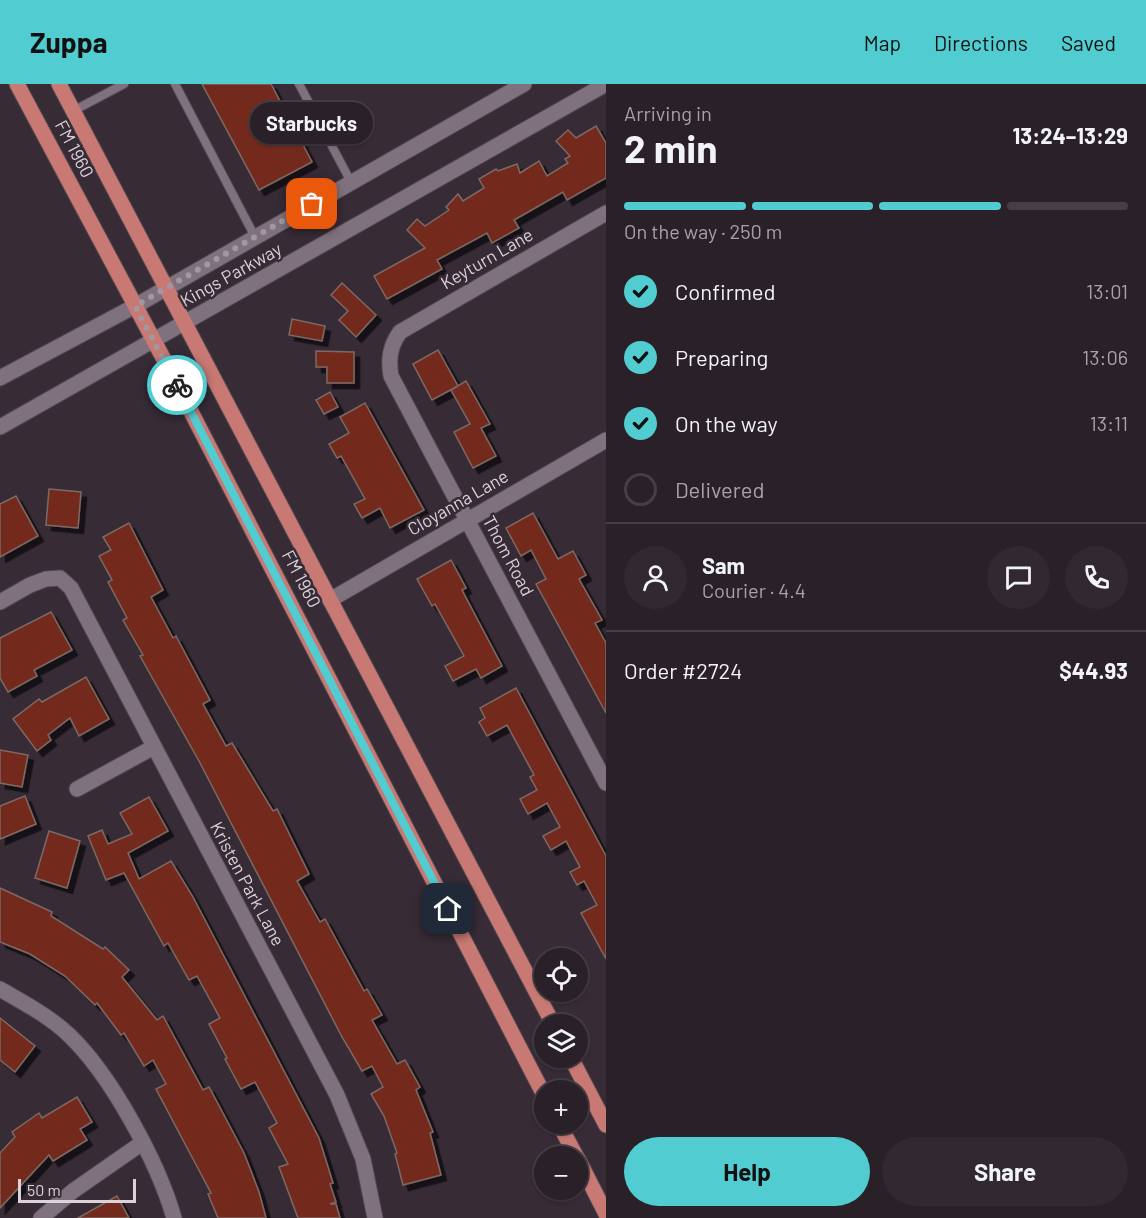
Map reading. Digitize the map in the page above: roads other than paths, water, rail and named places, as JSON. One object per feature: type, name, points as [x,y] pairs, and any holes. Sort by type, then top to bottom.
[{"type":"main road","name":"FM 1960","points":[[17,84],[154,340],[536,1080]]},
{"type":"main road","name":"FM 1960","points":[[58,84],[549,1014]]},
{"type":"main road","points":[[576,1068],[606,1125]]},
{"type":"main road","points":[[588,1179],[606,1214]]},
{"type":"street","name":"Kings Parkway","points":[[0,378],[135,306],[524,84]]},
{"type":"street","name":"Kings Parkway","points":[[0,428],[606,84]]},
{"type":"street","name":"Keyturn Lane","points":[[392,344],[400,332],[606,213]]},
{"type":"street","name":"Thom Road","points":[[392,344],[389,364],[391,376],[606,783]]},
{"type":"street","name":"Cloyanna Lane","points":[[330,600],[606,440]]},
{"type":"street","name":"Kristen Park Lane","points":[[0,602],[46,579],[60,578],[70,588],[152,748],[342,1105],[363,1159],[375,1218]]},
{"type":"street","points":[[77,789],[152,748]]},
{"type":"street","points":[[0,989],[41,1013],[84,1051],[117,1098],[142,1143],[159,1177],[174,1218]]},
{"type":"street","points":[[41,1218],[73,1191],[142,1143]]},
{"type":"lane","points":[[73,111],[124,84]]},
{"type":"lane","points":[[175,84],[255,237]]},
{"type":"lane","points":[[299,84],[351,182]]},
{"type":"place","name":"Starbucks","points":[[312,204]]}]
